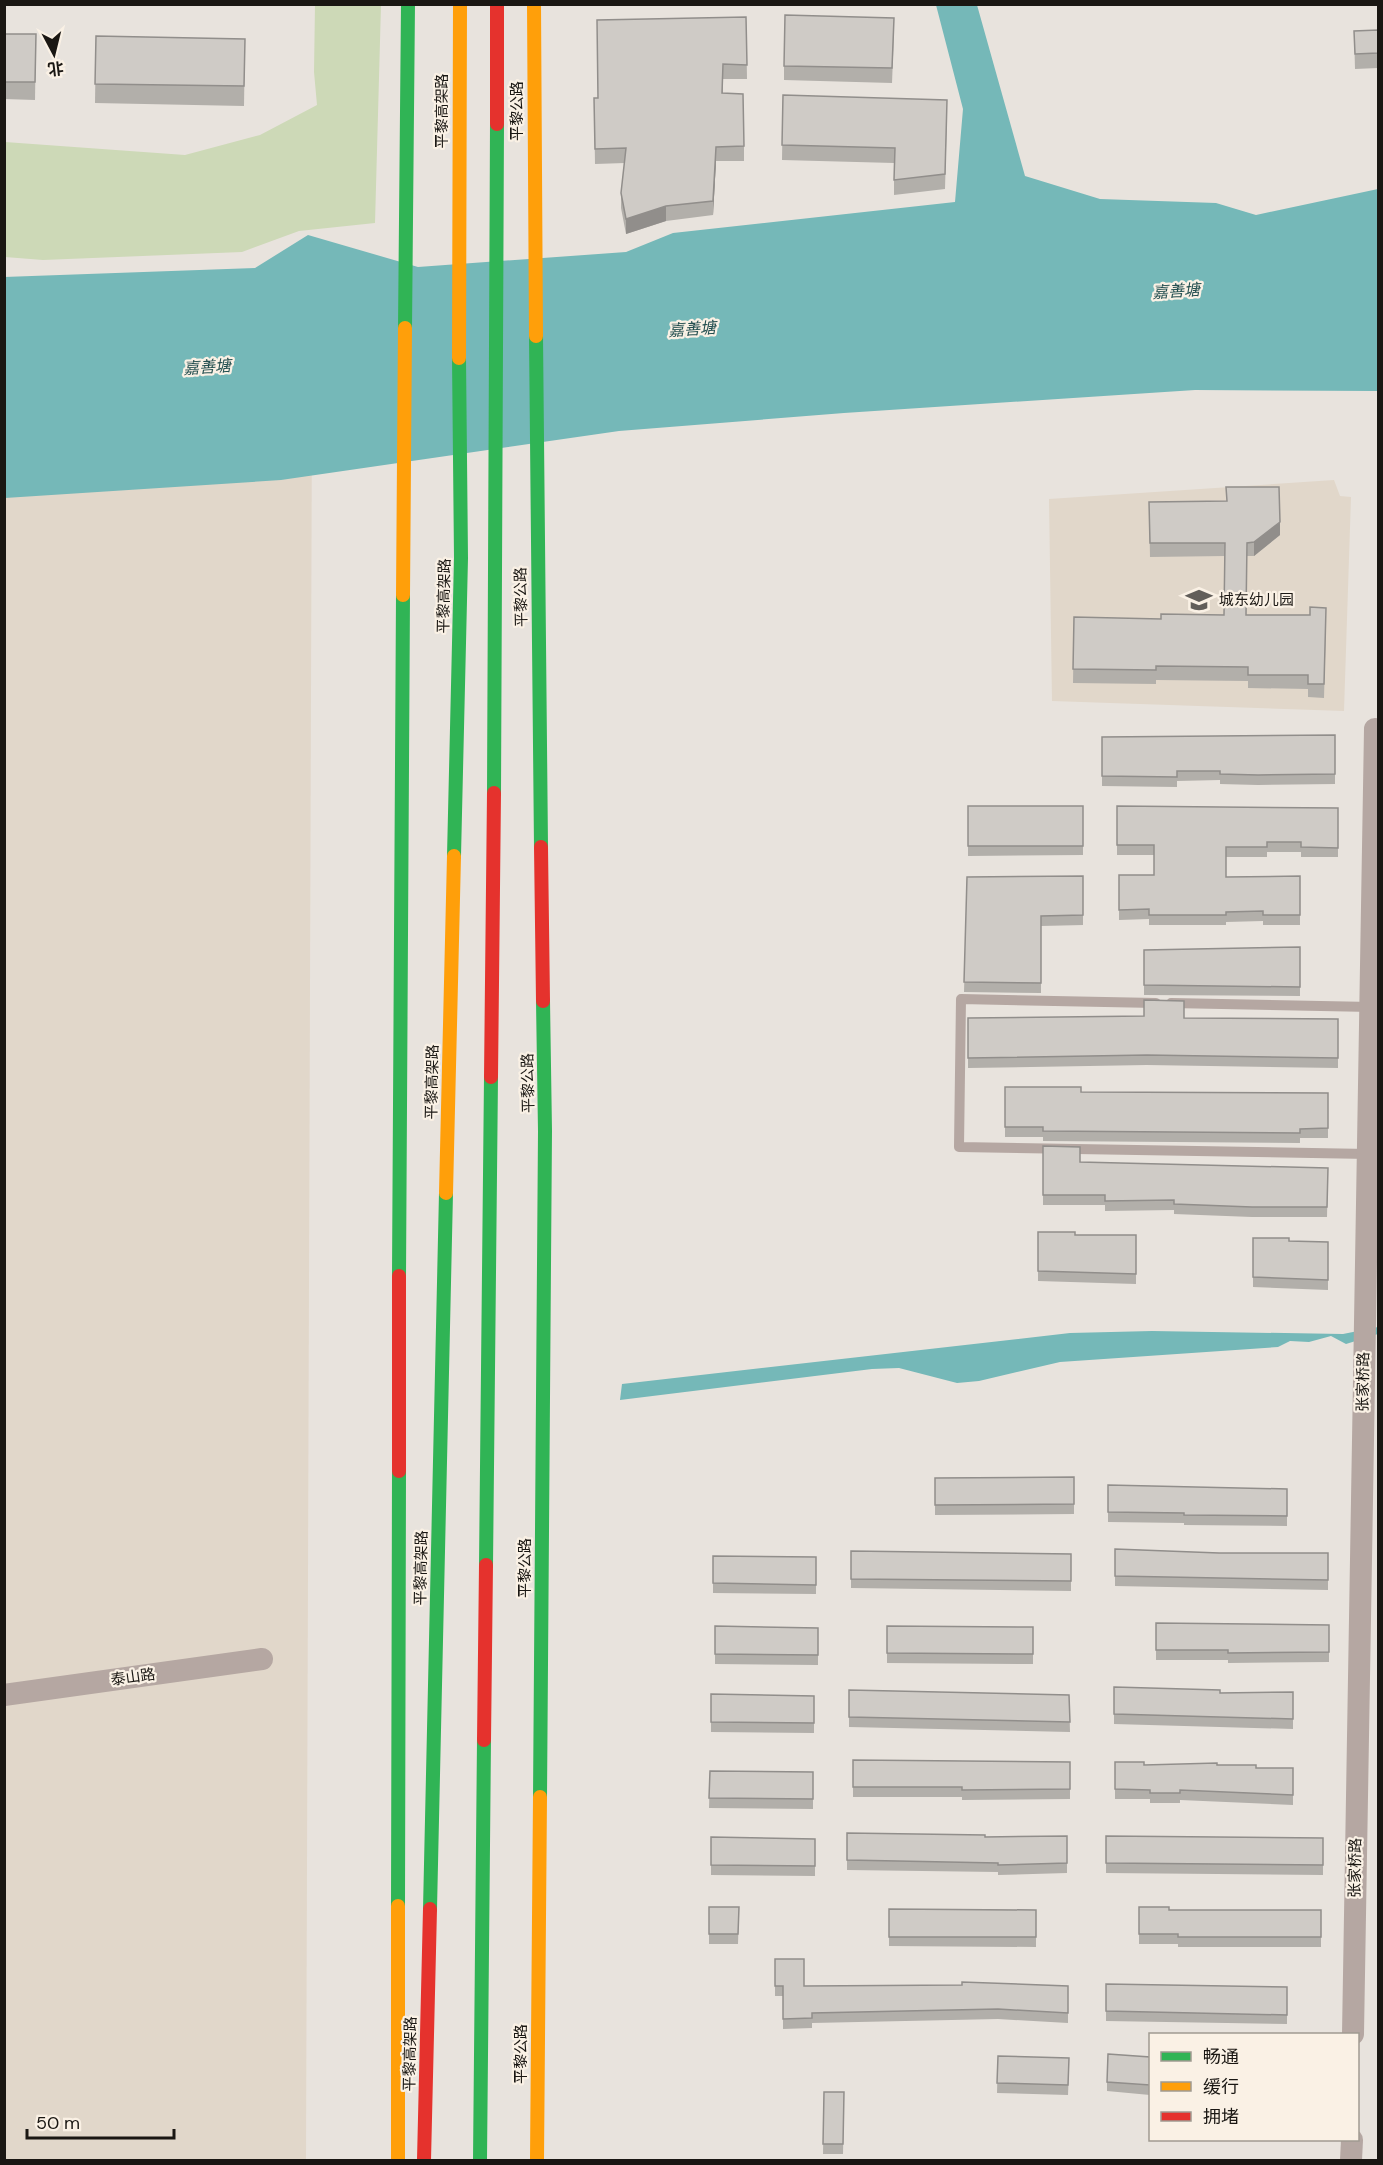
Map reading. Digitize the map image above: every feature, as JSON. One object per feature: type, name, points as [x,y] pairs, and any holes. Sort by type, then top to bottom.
[{"type":"main road","points":[[398,2160],[399,1141],[408,4]]},
{"type":"main road","name":"平黎高架路","points":[[424,2160],[461,558],[459,4]]},
{"type":"main road","points":[[480,2160],[496,558],[497,4]]},
{"type":"main road","name":"平黎公路","points":[[534,4],[537,531],[545,1131],[537,2160]]},
{"type":"street","name":"张家桥路","points":[[1353,2033],[1371,1378],[1375,729]]},
{"type":"street","name":"泰山路","points":[[4,1695],[262,1659]]},
{"type":"street","points":[[1352,2141],[1352,2160]]},
{"type":"lane","points":[[1373,1154],[959,1147],[961,999],[1374,1007]]},
{"type":"shaded area","points":[[312,402],[306,2160],[5,2160],[5,423]]},
{"type":"shaded area","name":"城东幼儿园","points":[[1334,480],[1340,496],[1351,497],[1344,711],[1052,701],[1049,499]]},
{"type":"green space","points":[[315,5],[381,5],[375,223],[299,231],[242,252],[43,260],[5,257],[5,142],[185,155],[260,135],[317,105],[314,72]]},
{"type":"water","name":"嘉善塘","points":[[936,5],[977,5],[1025,176],[1100,199],[1216,203],[1256,215],[1378,189],[1378,391],[1195,390],[844,413],[619,431],[281,480],[5,498],[4,277],[255,268],[308,235],[418,267],[626,252],[673,233],[955,202],[963,109]]},
{"type":"water","points":[[1378,1327],[1378,1334],[1346,1344],[1331,1336],[1309,1342],[1290,1341],[1278,1347],[1060,1362],[979,1381],[957,1383],[899,1368],[872,1369],[620,1400],[622,1384],[1070,1333],[1152,1331],[1343,1334]]},
{"type":"building","points":[[785,15],[894,18],[892,68],[784,66]]},
{"type":"building","points":[[746,17],[747,65],[723,64],[722,93],[743,94],[744,146],[716,147],[713,201],[666,206],[626,219],[621,193],[626,148],[595,149],[594,98],[598,98],[597,20]]},
{"type":"building","points":[[1378,30],[1378,53],[1355,54],[1354,31]]},
{"type":"building","points":[[4,34],[36,34],[35,82],[4,82]]},
{"type":"building","points":[[96,36],[245,39],[244,86],[95,84]]},
{"type":"building","points":[[783,95],[947,100],[945,174],[894,180],[895,148],[782,145]]},
{"type":"building","points":[[1226,487],[1279,487],[1280,522],[1254,542],[1247,543],[1246,615],[1310,615],[1310,607],[1326,608],[1324,684],[1308,684],[1308,675],[1248,675],[1248,667],[1156,666],[1156,670],[1073,669],[1074,617],[1161,619],[1161,614],[1224,615],[1225,543],[1150,543],[1149,502],[1227,501]]},
{"type":"building","points":[[1335,735],[1335,774],[1258,775],[1220,774],[1220,771],[1177,771],[1177,777],[1102,776],[1102,737]]},
{"type":"building","points":[[968,806],[1083,806],[1083,846],[968,846]]},
{"type":"building","points":[[1117,806],[1338,808],[1338,848],[1301,847],[1301,842],[1267,842],[1267,847],[1226,847],[1226,877],[1300,876],[1300,915],[1263,915],[1263,911],[1226,912],[1226,915],[1149,915],[1149,909],[1119,910],[1119,875],[1154,875],[1154,845],[1117,845]]},
{"type":"building","points":[[1083,876],[1083,915],[1041,916],[1041,983],[964,982],[967,877]]},
{"type":"building","points":[[1300,947],[1300,987],[1144,985],[1144,950]]},
{"type":"building","points":[[1144,1000],[1184,1001],[1184,1018],[1338,1019],[1338,1058],[1147,1055],[968,1058],[968,1018],[1144,1016]]},
{"type":"building","points":[[1005,1087],[1081,1087],[1081,1092],[1328,1093],[1328,1128],[1300,1129],[1300,1133],[1043,1131],[1043,1127],[1005,1127]]},
{"type":"building","points":[[1043,1146],[1080,1147],[1080,1162],[1328,1168],[1327,1207],[1174,1204],[1174,1200],[1105,1201],[1105,1195],[1043,1195]]},
{"type":"building","points":[[1038,1232],[1075,1232],[1075,1235],[1136,1235],[1136,1274],[1038,1271]]},
{"type":"building","points":[[1253,1238],[1289,1238],[1289,1241],[1328,1242],[1328,1280],[1253,1277]]},
{"type":"building","points":[[1074,1477],[1074,1504],[935,1505],[935,1478]]},
{"type":"building","points":[[1108,1485],[1287,1489],[1287,1516],[1108,1512]]},
{"type":"building","points":[[1115,1549],[1219,1553],[1328,1553],[1328,1580],[1115,1576]]},
{"type":"building","points":[[851,1551],[1071,1554],[1071,1581],[851,1579]]},
{"type":"building","points":[[713,1556],[816,1557],[816,1585],[713,1583]]},
{"type":"building","points":[[1156,1623],[1329,1625],[1329,1652],[1228,1653],[1228,1650],[1156,1650]]},
{"type":"building","points":[[715,1626],[818,1628],[818,1655],[715,1654]]},
{"type":"building","points":[[887,1626],[1033,1627],[1033,1654],[887,1653]]},
{"type":"building","points":[[1114,1687],[1220,1690],[1220,1693],[1293,1692],[1293,1719],[1114,1714]]},
{"type":"building","points":[[849,1690],[1069,1695],[1070,1722],[849,1717]]},
{"type":"building","points":[[711,1694],[814,1696],[814,1723],[711,1722]]},
{"type":"building","points":[[853,1760],[1070,1762],[1070,1789],[962,1790],[962,1787],[853,1787]]},
{"type":"building","points":[[1115,1762],[1144,1762],[1144,1765],[1217,1763],[1217,1765],[1256,1765],[1256,1768],[1293,1768],[1293,1795],[1180,1790],[1180,1793],[1150,1793],[1150,1790],[1115,1789]]},
{"type":"building","points":[[710,1771],[813,1772],[813,1799],[709,1798]]},
{"type":"building","points":[[847,1833],[985,1835],[985,1837],[1067,1836],[1067,1863],[998,1865],[998,1863],[847,1860]]},
{"type":"building","points":[[1106,1836],[1323,1838],[1323,1865],[1106,1863]]},
{"type":"building","points":[[711,1837],[815,1839],[815,1866],[711,1865]]},
{"type":"building","points":[[709,1907],[739,1907],[738,1934],[709,1934]]},
{"type":"building","points":[[1139,1907],[1169,1907],[1169,1910],[1321,1910],[1321,1937],[1178,1937],[1178,1934],[1139,1934]]},
{"type":"building","points":[[889,1909],[1036,1910],[1036,1937],[889,1937]]},
{"type":"building","points":[[775,1959],[804,1959],[804,1986],[962,1985],[962,1982],[1068,1986],[1068,2013],[998,2009],[812,2013],[812,2018],[783,2019],[783,1986],[775,1986]]},
{"type":"building","points":[[1106,1984],[1287,1987],[1287,2015],[1106,2011]]},
{"type":"building","points":[[1108,2054],[1149,2057],[1149,2085],[1107,2082]]},
{"type":"building","points":[[998,2056],[1069,2058],[1068,2085],[997,2083]]},
{"type":"building","points":[[824,2092],[844,2092],[843,2144],[823,2144]]},
{"type":"traffic: fast","points":[[405,328],[408,4]]},
{"type":"traffic: fast","points":[[494,793],[497,124]]},
{"type":"traffic: fast","points":[[536,336],[541,847]]},
{"type":"traffic: fast","points":[[454,856],[461,558],[459,358]]},
{"type":"traffic: fast","points":[[399,1276],[403,595]]},
{"type":"traffic: fast","points":[[540,1797],[545,1131],[543,1001]]},
{"type":"traffic: fast","points":[[486,1565],[491,1077]]},
{"type":"traffic: fast","points":[[430,1909],[446,1193]]},
{"type":"traffic: fast","points":[[398,1906],[399,1471]]},
{"type":"traffic: fast","points":[[480,2160],[484,1740]]},
{"type":"traffic: slow","points":[[459,358],[460,4]]},
{"type":"traffic: slow","points":[[534,4],[536,336]]},
{"type":"traffic: slow","points":[[403,595],[405,328]]},
{"type":"traffic: slow","points":[[446,1193],[454,856]]},
{"type":"traffic: slow","points":[[537,2160],[540,1797]]},
{"type":"traffic: slow","points":[[398,1906],[398,2160]]},
{"type":"traffic: jam","points":[[497,4],[497,124]]},
{"type":"traffic: jam","points":[[491,1077],[494,793]]},
{"type":"traffic: jam","points":[[541,847],[543,1001]]},
{"type":"traffic: jam","points":[[399,1276],[399,1471]]},
{"type":"traffic: jam","points":[[484,1740],[486,1565]]},
{"type":"traffic: jam","points":[[424,2160],[430,1909]]},
{"type":"place","name":"城东幼儿园","points":[[1199,600]]}]
